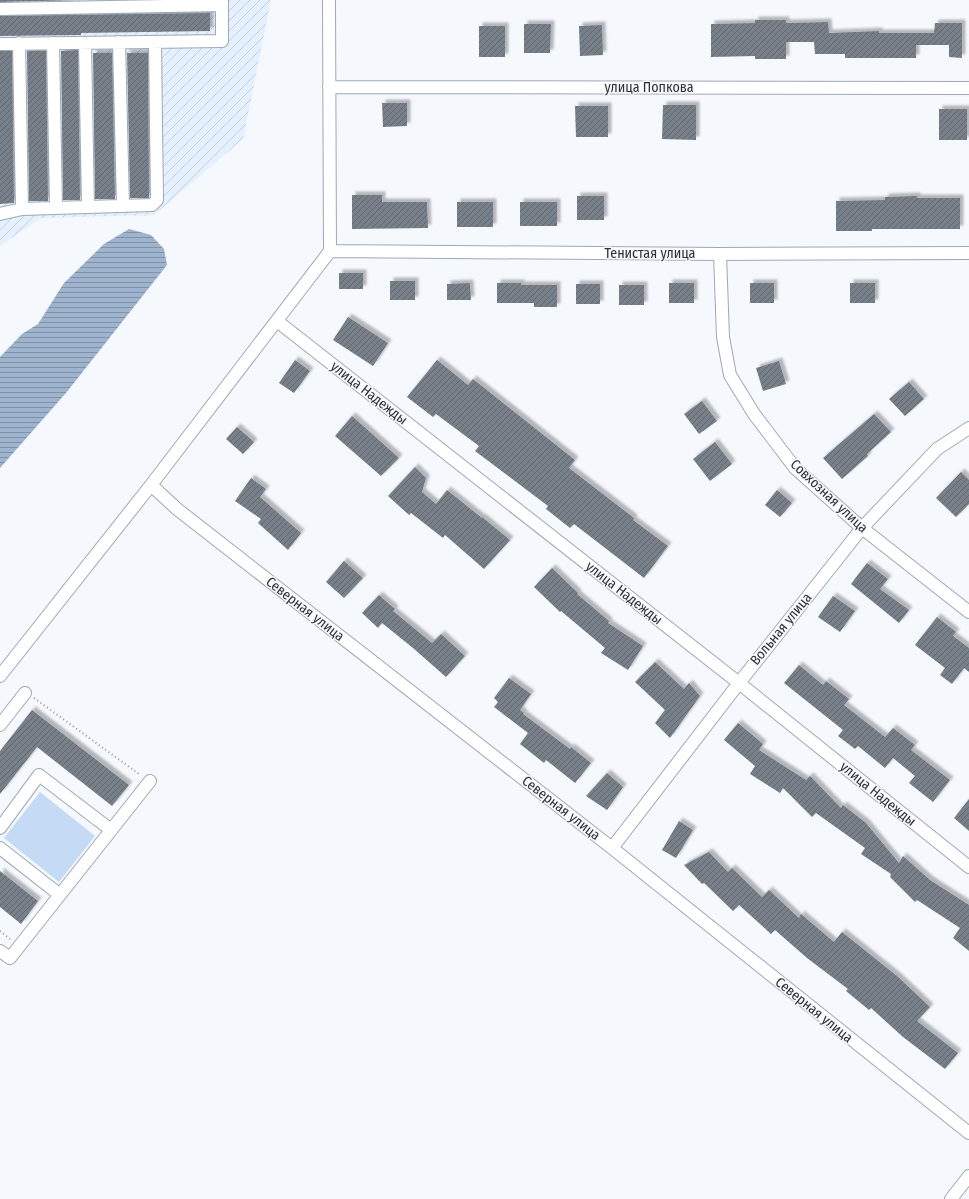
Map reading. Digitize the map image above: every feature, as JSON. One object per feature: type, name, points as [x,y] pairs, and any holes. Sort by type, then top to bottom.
[{"type":"street","points":[[0,676],[151,485],[330,251],[329,0]]},
{"type":"street","points":[[0,9],[222,3],[222,41],[0,44]]},
{"type":"street","points":[[119,42],[123,205]]},
{"type":"street","points":[[0,214],[22,209],[152,205],[157,200],[154,42]]},
{"type":"street","points":[[19,43],[22,209]]},
{"type":"street","points":[[52,43],[56,207]]},
{"type":"street","points":[[85,43],[88,206]]},
{"type":"street","name":"улица Попкова","points":[[329,87],[969,88]]},
{"type":"street","name":"Тенистая улица","points":[[330,251],[720,254],[969,253]]},
{"type":"street","name":"Совхозная улица","points":[[720,254],[723,337],[730,376],[754,414],[795,468],[862,528],[969,612]]},
{"type":"street","name":"улица Надежды","points":[[277,322],[738,683],[969,867]]},
{"type":"street","name":"Вольная улица","points":[[612,848],[738,683],[862,528],[937,450],[969,428]]},
{"type":"street","name":"Северная улица","points":[[151,485],[177,509],[612,848],[969,1134]]},
{"type":"street","points":[[0,725],[28,694]]},
{"type":"street","points":[[0,828],[39,775],[111,830]]},
{"type":"street","points":[[0,951],[10,958],[111,830],[147,779]]},
{"type":"street","points":[[0,848],[60,895]]},
{"type":"street","points":[[951,1199],[969,1176]]},
{"type":"path","points":[[28,694],[147,779]]},
{"type":"path","points":[[0,930],[14,942]]},
{"type":"shaded area","points":[[0,0],[271,0],[243,139],[154,215],[41,218],[0,246]]},
{"type":"shaded area","points":[[129,229],[151,235],[164,249],[167,265],[66,393],[0,468],[0,357],[22,334],[38,324],[64,283],[104,244]]},
{"type":"shaded area","points":[[40,792],[95,836],[59,882],[4,838]]},
{"type":"building","points":[[0,0],[83,0],[0,2]]},
{"type":"building","points":[[210,13],[210,31],[0,36],[0,16]]},
{"type":"building","points":[[755,20],[786,20],[786,23],[828,22],[829,33],[879,31],[879,33],[934,33],[935,23],[962,23],[962,58],[949,57],[949,45],[916,45],[916,58],[845,58],[845,54],[815,54],[814,42],[786,42],[786,59],[755,59],[755,56],[711,57],[711,24],[755,23]]},
{"type":"building","points":[[524,24],[551,24],[550,53],[524,53]]},
{"type":"building","points":[[602,25],[603,55],[580,56],[579,26]]},
{"type":"building","points":[[479,26],[505,26],[505,57],[479,57]]},
{"type":"building","points":[[78,50],[80,200],[63,200],[61,51]]},
{"type":"building","points":[[0,51],[12,51],[14,203],[0,204]]},
{"type":"building","points":[[27,51],[46,51],[48,201],[29,201]]},
{"type":"building","points":[[93,53],[112,53],[115,199],[95,199]]},
{"type":"building","points":[[127,53],[148,53],[149,198],[130,198]]},
{"type":"building","points":[[382,103],[407,103],[407,126],[383,127]]},
{"type":"building","points":[[663,105],[696,105],[696,140],[662,139]]},
{"type":"building","points":[[575,106],[608,106],[608,137],[576,137]]},
{"type":"building","points":[[939,109],[967,109],[967,140],[939,140]]},
{"type":"building","points":[[352,195],[382,195],[382,202],[427,202],[428,228],[352,229]]},
{"type":"building","points":[[577,196],[604,196],[604,220],[577,220]]},
{"type":"building","points":[[917,196],[917,198],[960,198],[960,229],[872,229],[872,231],[836,231],[836,201],[885,200],[885,197]]},
{"type":"building","points":[[457,202],[493,202],[493,227],[457,227]]},
{"type":"building","points":[[520,202],[557,202],[557,226],[520,226]]},
{"type":"building","points":[[339,273],[363,273],[363,289],[339,289]]},
{"type":"building","points":[[390,281],[415,281],[415,300],[390,300]]},
{"type":"building","points":[[470,283],[471,300],[447,300],[447,284]]},
{"type":"building","points":[[497,283],[557,285],[557,307],[534,307],[534,303],[497,303]]},
{"type":"building","points":[[669,283],[694,283],[694,303],[669,303]]},
{"type":"building","points":[[750,283],[774,283],[774,303],[750,303]]},
{"type":"building","points":[[850,283],[875,283],[875,303],[850,303]]},
{"type":"building","points":[[576,284],[600,284],[600,304],[576,304]]},
{"type":"building","points":[[619,285],[644,285],[644,305],[619,305]]},
{"type":"building","points":[[348,317],[388,343],[373,366],[333,340]]},
{"type":"building","points":[[295,360],[310,371],[294,393],[279,383]]},
{"type":"building","points":[[437,360],[468,385],[473,379],[575,460],[569,468],[634,518],[633,520],[668,546],[644,578],[574,524],[570,528],[546,509],[548,506],[475,451],[479,446],[436,414],[433,417],[407,397]]},
{"type":"building","points":[[779,361],[786,384],[763,391],[756,368]]},
{"type":"building","points":[[909,382],[924,399],[905,416],[889,399]]},
{"type":"building","points":[[702,401],[717,421],[699,434],[684,414]]},
{"type":"building","points":[[874,414],[891,432],[867,454],[868,456],[842,479],[823,458]]},
{"type":"building","points":[[352,416],[399,458],[381,476],[335,436]]},
{"type":"building","points":[[237,427],[254,442],[243,454],[226,439]]},
{"type":"building","points":[[715,442],[732,464],[710,481],[693,459]]},
{"type":"building","points":[[415,467],[426,478],[422,492],[436,504],[447,490],[510,540],[484,569],[445,535],[443,538],[411,513],[409,515],[388,496]]},
{"type":"building","points":[[961,472],[969,480],[969,504],[956,517],[936,498]]},
{"type":"building","points":[[251,478],[266,489],[260,497],[301,533],[288,550],[258,523],[261,519],[235,501]]},
{"type":"building","points":[[777,490],[792,503],[780,517],[765,505]]},
{"type":"building","points":[[344,561],[363,578],[344,598],[326,582]]},
{"type":"building","points":[[867,563],[888,579],[880,589],[909,610],[899,623],[851,584]]},
{"type":"building","points":[[552,568],[578,593],[577,594],[609,621],[608,623],[643,646],[628,670],[601,653],[605,648],[561,611],[560,612],[534,587]]},
{"type":"building","points":[[379,595],[395,609],[393,611],[432,643],[441,634],[465,656],[446,677],[382,623],[378,628],[362,613]]},
{"type":"building","points":[[833,596],[855,611],[840,632],[818,617]]},
{"type":"building","points":[[937,617],[956,632],[953,636],[969,648],[969,672],[964,668],[952,684],[940,675],[945,668],[915,645]]},
{"type":"building","points":[[655,662],[684,689],[689,683],[700,696],[670,738],[655,723],[665,710],[635,682]]},
{"type":"building","points":[[799,665],[823,685],[826,681],[849,699],[844,705],[885,737],[893,728],[915,745],[911,750],[950,780],[933,802],[909,783],[915,776],[893,758],[885,768],[858,746],[855,749],[838,736],[843,730],[784,683]]},
{"type":"building","points":[[509,678],[531,694],[520,710],[524,713],[523,714],[570,749],[571,747],[591,763],[575,783],[546,760],[544,763],[520,744],[528,733],[494,707],[498,702],[494,698]]},
{"type":"building","points":[[32,710],[129,785],[112,806],[37,747],[0,794],[0,751]]},
{"type":"building","points":[[738,723],[763,744],[759,750],[806,780],[810,776],[841,808],[843,805],[866,823],[899,863],[903,856],[930,880],[969,905],[969,951],[953,938],[960,928],[917,900],[915,902],[890,877],[891,874],[861,854],[865,848],[816,813],[812,817],[783,788],[780,793],[750,774],[755,766],[724,740]]},
{"type":"building","points":[[607,773],[623,787],[607,810],[586,796]]},
{"type":"building","points":[[969,799],[969,831],[954,818]]},
{"type":"building","points":[[679,821],[693,830],[676,858],[662,850]]},
{"type":"building","points":[[709,852],[728,872],[732,868],[762,897],[769,890],[799,918],[801,914],[834,942],[842,932],[897,976],[930,1007],[917,1021],[958,1053],[945,1069],[903,1037],[871,1008],[869,1010],[846,991],[848,989],[807,958],[775,930],[771,934],[739,905],[733,911],[704,883],[702,884],[684,865]]},
{"type":"building","points":[[0,871],[38,901],[21,924],[0,907]]}]
